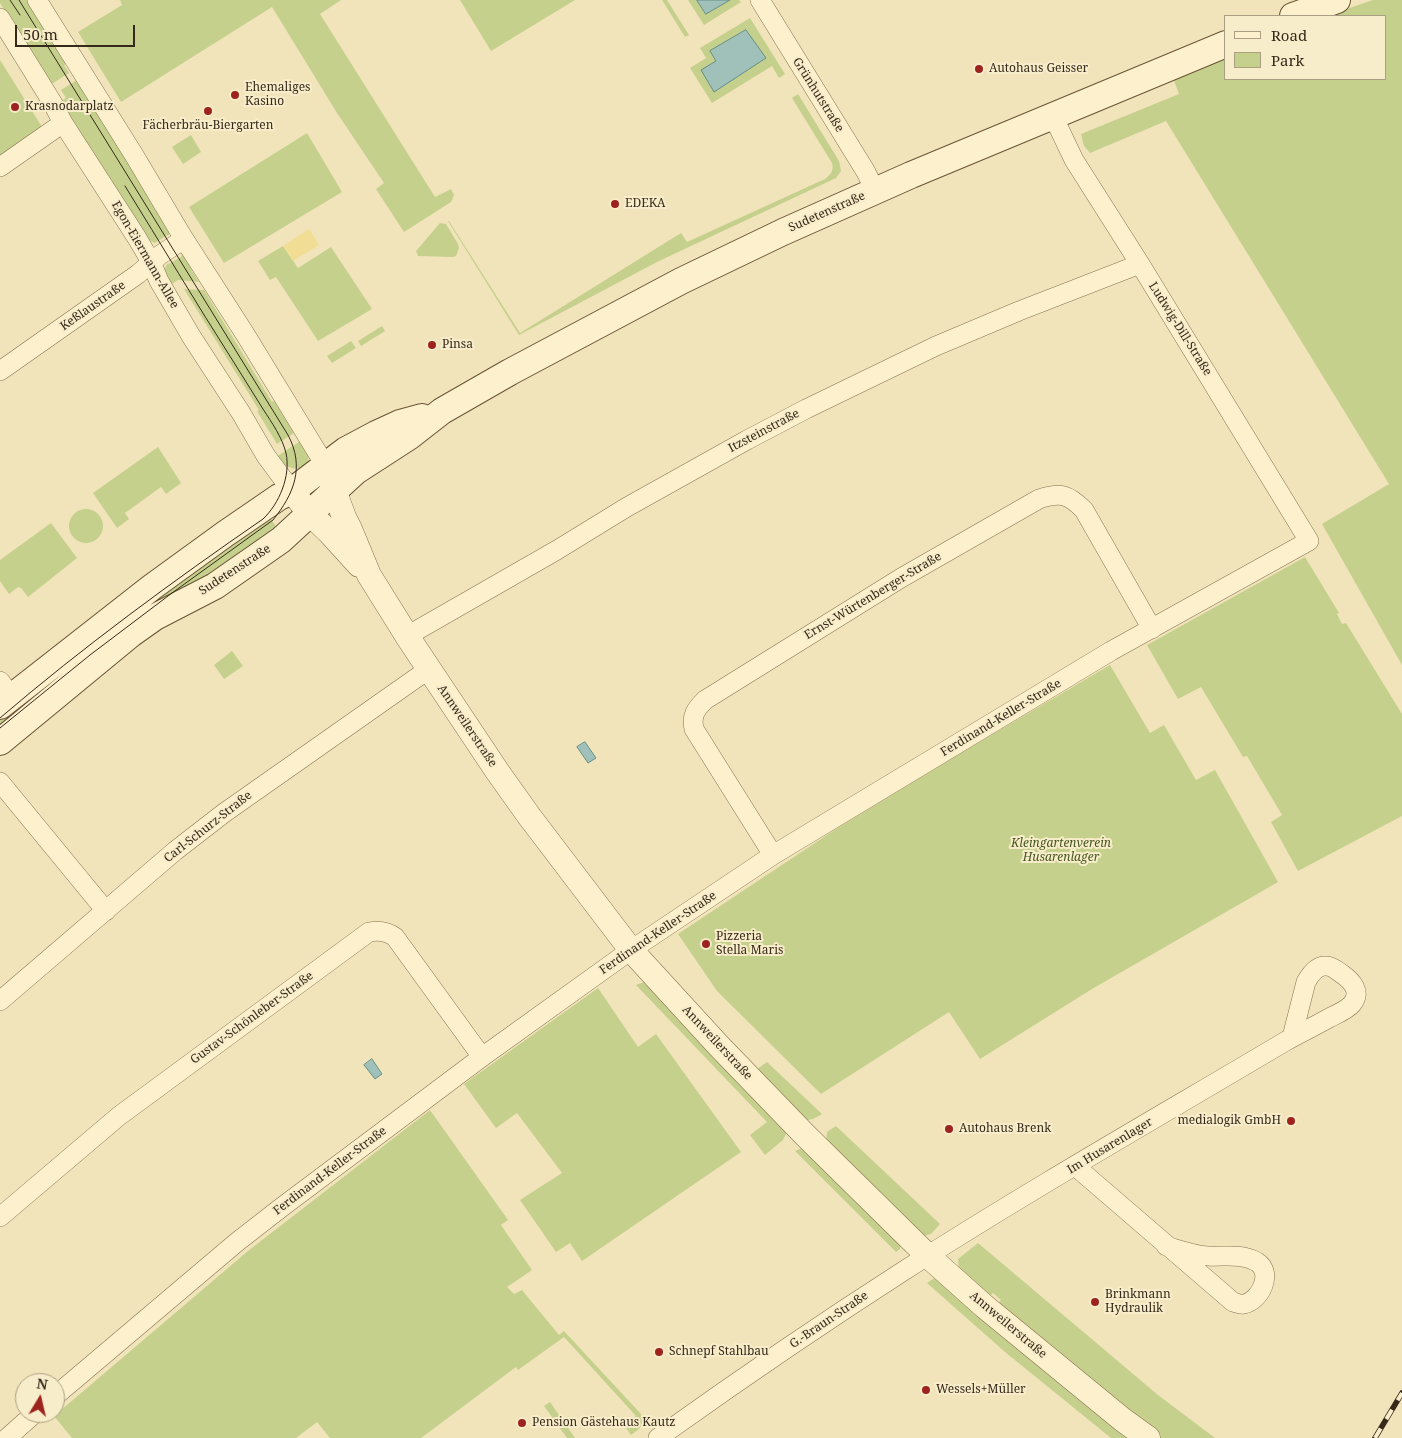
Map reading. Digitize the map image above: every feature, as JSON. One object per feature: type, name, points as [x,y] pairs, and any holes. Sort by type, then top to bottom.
[{"type":"main road","points":[[1296,15],[1337,0]]},
{"type":"main road","name":"Sudetenstraße","points":[[0,742],[154,617],[214,586],[281,540],[356,471],[410,436],[442,411],[519,367],[681,281],[783,232],[875,191],[1224,45]]},
{"type":"main road","name":"Sudetenstraße","points":[[4,695],[225,534],[279,497],[292,491],[346,450],[400,423],[442,411]]},
{"type":"street","points":[[37,0],[184,239],[246,334],[325,465]]},
{"type":"street","name":"Grünhutstraße","points":[[760,0],[866,172],[875,191]]},
{"type":"street","name":"Egon-Eiermann-Allee","points":[[0,18],[63,123],[137,238],[191,336],[241,413],[266,456],[292,491]]},
{"type":"street","name":"Ludwig-Dill-Straße","points":[[1053,116],[1074,160],[1140,264],[1309,541]]},
{"type":"street","points":[[0,167],[63,123]]},
{"type":"street","name":"Keßlaustraße","points":[[0,371],[138,274],[151,262],[184,239]]},
{"type":"street","name":"Itzsteinstraße","points":[[407,636],[627,508],[747,440],[812,406],[936,346],[1019,311],[1140,264]]},
{"type":"street","name":"Annweilerstraße","points":[[325,465],[369,575],[407,636],[529,816],[631,950],[718,1045],[805,1135],[928,1256],[984,1306],[1123,1420],[1148,1438]]},
{"type":"street","name":"Annweilerstraße","points":[[292,491],[309,514],[329,532],[369,575]]},
{"type":"street","name":"Ernst-Würtenberger-Straße","points":[[773,855],[694,728],[694,714],[705,700],[901,578],[1039,499],[1060,494],[1072,498],[1084,510],[1152,629]]},
{"type":"street","name":"Ferdinand-Keller-Straße","points":[[65,1388],[237,1242],[282,1207],[482,1056],[631,950],[773,855],[1111,651],[1309,541]]},
{"type":"street","name":"Carl-Schurz-Straße","points":[[0,1001],[175,851],[224,812],[429,669]]},
{"type":"street","points":[[0,782],[106,911]]},
{"type":"street","name":"Gustav-Schönleber-Straße","points":[[0,1217],[119,1116],[369,932],[383,931],[395,937],[482,1056]]},
{"type":"street","name":"Im Husarenlager","points":[[928,1256],[1292,1037]]},
{"type":"street","points":[[1075,1166],[1166,1246],[1233,1302],[1243,1305],[1253,1301],[1265,1283],[1265,1271],[1261,1265],[1246,1257],[1208,1256],[1166,1246]]},
{"type":"street","name":"G.-Braun-Straße","points":[[658,1438],[716,1396],[928,1256]]},
{"type":"street","points":[[5,1434],[21,1423]]},
{"type":"green space","points":[[0,0],[32,0],[70,61],[64,65],[69,73],[50,85],[0,3]]},
{"type":"green space","points":[[120,0],[341,0],[320,14],[435,197],[451,189],[454,195],[451,202],[404,232],[376,189],[384,183],[337,113],[272,7],[121,102],[78,32],[122,5]]},
{"type":"green space","points":[[460,0],[575,0],[491,51]]},
{"type":"green space","points":[[662,0],[667,0],[689,35],[685,37]]},
{"type":"green space","points":[[688,0],[739,0],[741,2],[704,25]]},
{"type":"green space","points":[[1373,0],[1402,0],[1402,665],[1322,524],[1389,484],[1166,121],[1090,153],[1084,146],[1081,134],[1179,94],[1173,78],[1224,58],[1224,80],[1387,80],[1387,15],[1329,15]]},
{"type":"green space","points":[[750,18],[785,74],[779,78],[772,66],[712,103],[690,68],[706,58],[700,48]]},
{"type":"green space","name":"Krasnodarplatz","points":[[0,60],[44,130],[0,160]]},
{"type":"green space","points":[[80,78],[170,231],[168,236],[155,243],[146,239],[60,102],[66,98],[61,90]]},
{"type":"green space","points":[[798,94],[839,161],[841,171],[836,178],[657,262],[519,335],[448,221],[520,333],[681,233],[687,242],[825,179],[830,174],[833,166],[792,98]]},
{"type":"green space","points":[[307,133],[342,192],[224,263],[189,207]]},
{"type":"green space","points":[[191,135],[201,152],[183,164],[172,147]]},
{"type":"green space","points":[[440,223],[446,224],[458,244],[459,248],[456,256],[418,256],[416,251]]},
{"type":"green space","points":[[283,246],[298,268],[331,247],[372,309],[318,341],[276,277],[270,280],[258,261]]},
{"type":"green space","points":[[181,254],[198,265],[191,270],[199,282],[178,280],[170,285],[165,274],[166,266],[182,256]]},
{"type":"green space","points":[[184,289],[204,290],[272,402],[274,401],[294,433],[277,444],[257,411],[259,410]]},
{"type":"green space","points":[[382,326],[385,331],[361,346],[358,341]]},
{"type":"green space","points":[[351,341],[356,348],[332,363],[327,356]]},
{"type":"green space","points":[[305,438],[309,459],[302,469],[287,466],[276,457]]},
{"type":"green space","points":[[158,447],[181,483],[166,494],[161,487],[125,513],[129,519],[117,528],[93,493]]},
{"type":"green space","points":[[86,509],[93,510],[98,514],[102,519],[102,533],[98,538],[93,542],[86,543],[79,542],[74,538],[70,533],[69,526],[70,519],[74,514],[79,510]]},
{"type":"green space","points":[[266,512],[277,528],[0,733],[0,713]]},
{"type":"green space","points":[[51,523],[77,558],[28,597],[18,587],[9,594],[0,581],[0,560]]},
{"type":"green space","points":[[1305,557],[1339,613],[1337,614],[1342,624],[1346,623],[1402,714],[1402,816],[1298,871],[1271,822],[1282,815],[1247,756],[1243,757],[1201,687],[1178,699],[1147,645]]},
{"type":"green space","points":[[232,651],[243,666],[224,679],[214,665]]},
{"type":"green space","name":"Kleingartenverein Husarenlager","points":[[1110,665],[1150,733],[1164,725],[1196,780],[1215,770],[1278,882],[1092,989],[980,1059],[949,1012],[821,1094],[717,991],[678,934],[839,827]]},
{"type":"green space","points":[[644,982],[788,1130],[783,1140],[765,1155],[750,1135],[767,1122],[636,985]]},
{"type":"green space","points":[[598,988],[638,1047],[656,1034],[741,1152],[582,1261],[570,1243],[556,1252],[520,1200],[562,1173],[517,1113],[496,1128],[464,1084]]},
{"type":"green space","points":[[767,1062],[822,1114],[812,1119],[800,1120],[753,1072]]},
{"type":"green space","points":[[430,1110],[508,1220],[501,1225],[532,1270],[507,1287],[514,1294],[522,1290],[559,1335],[564,1331],[641,1414],[642,1424],[631,1435],[624,1425],[636,1416],[564,1337],[518,1370],[516,1367],[421,1438],[330,1438],[317,1422],[296,1438],[72,1438],[60,1423],[65,1423],[65,1407],[248,1251]]},
{"type":"green space","points":[[836,1126],[940,1224],[931,1234],[924,1236],[826,1141],[827,1132]]},
{"type":"green space","points":[[802,1148],[901,1242],[900,1249],[896,1252],[795,1151]]},
{"type":"green space","points":[[978,1243],[1158,1395],[1215,1438],[1158,1438],[998,1304],[1001,1300],[993,1293],[990,1296],[959,1270],[958,1259]]},
{"type":"green space","points":[[936,1277],[1135,1438],[1111,1438],[1005,1352],[927,1283]]},
{"type":"green space","points":[[550,1402],[575,1438],[567,1438],[544,1406]]},
{"type":"sand","points":[[309,229],[319,245],[293,261],[283,246]]},
{"type":"water","points":[[697,0],[730,0],[706,14]]},
{"type":"water","points":[[746,30],[766,58],[714,92],[701,70],[716,61],[710,51]]},
{"type":"water","points":[[585,742],[596,758],[588,763],[577,747]]},
{"type":"water","points":[[372,1059],[382,1074],[375,1079],[364,1065]]},
{"type":"tram line","points":[[10,0],[20,15]]},
{"type":"tram line","points":[[0,728],[90,655],[273,520],[287,500],[295,480],[296,469],[296,458],[288,435],[19,0]]},
{"type":"tram line","points":[[0,718],[129,615],[263,519],[279,498],[285,480],[287,462],[282,441],[125,186]]},
{"type":"railway","points":[[1375,1438],[1402,1393]]},
{"type":"place","name":"Autohaus Geisser","points":[[979,69]]},
{"type":"place","name":"Ehemaliges Kasino","points":[[235,95]]},
{"type":"place","name":"Krasnodarplatz","points":[[15,107]]},
{"type":"place","name":"Fächerbräu-Biergarten","points":[[208,111]]},
{"type":"place","name":"EDEKA","points":[[615,204]]},
{"type":"place","name":"Pinsa","points":[[432,345]]},
{"type":"place","name":"Pizzeria Stella Maris","points":[[706,944]]},
{"type":"place","name":"medialogik GmbH","points":[[1291,1121]]},
{"type":"place","name":"Autohaus Brenk","points":[[949,1129]]},
{"type":"place","name":"Brinkmann Hydraulik","points":[[1095,1302]]},
{"type":"place","name":"Schnepf Stahlbau","points":[[659,1352]]},
{"type":"place","name":"Wessels+Müller","points":[[926,1390]]},
{"type":"place","name":"Pension Gästehaus Kautz","points":[[522,1423]]}]
